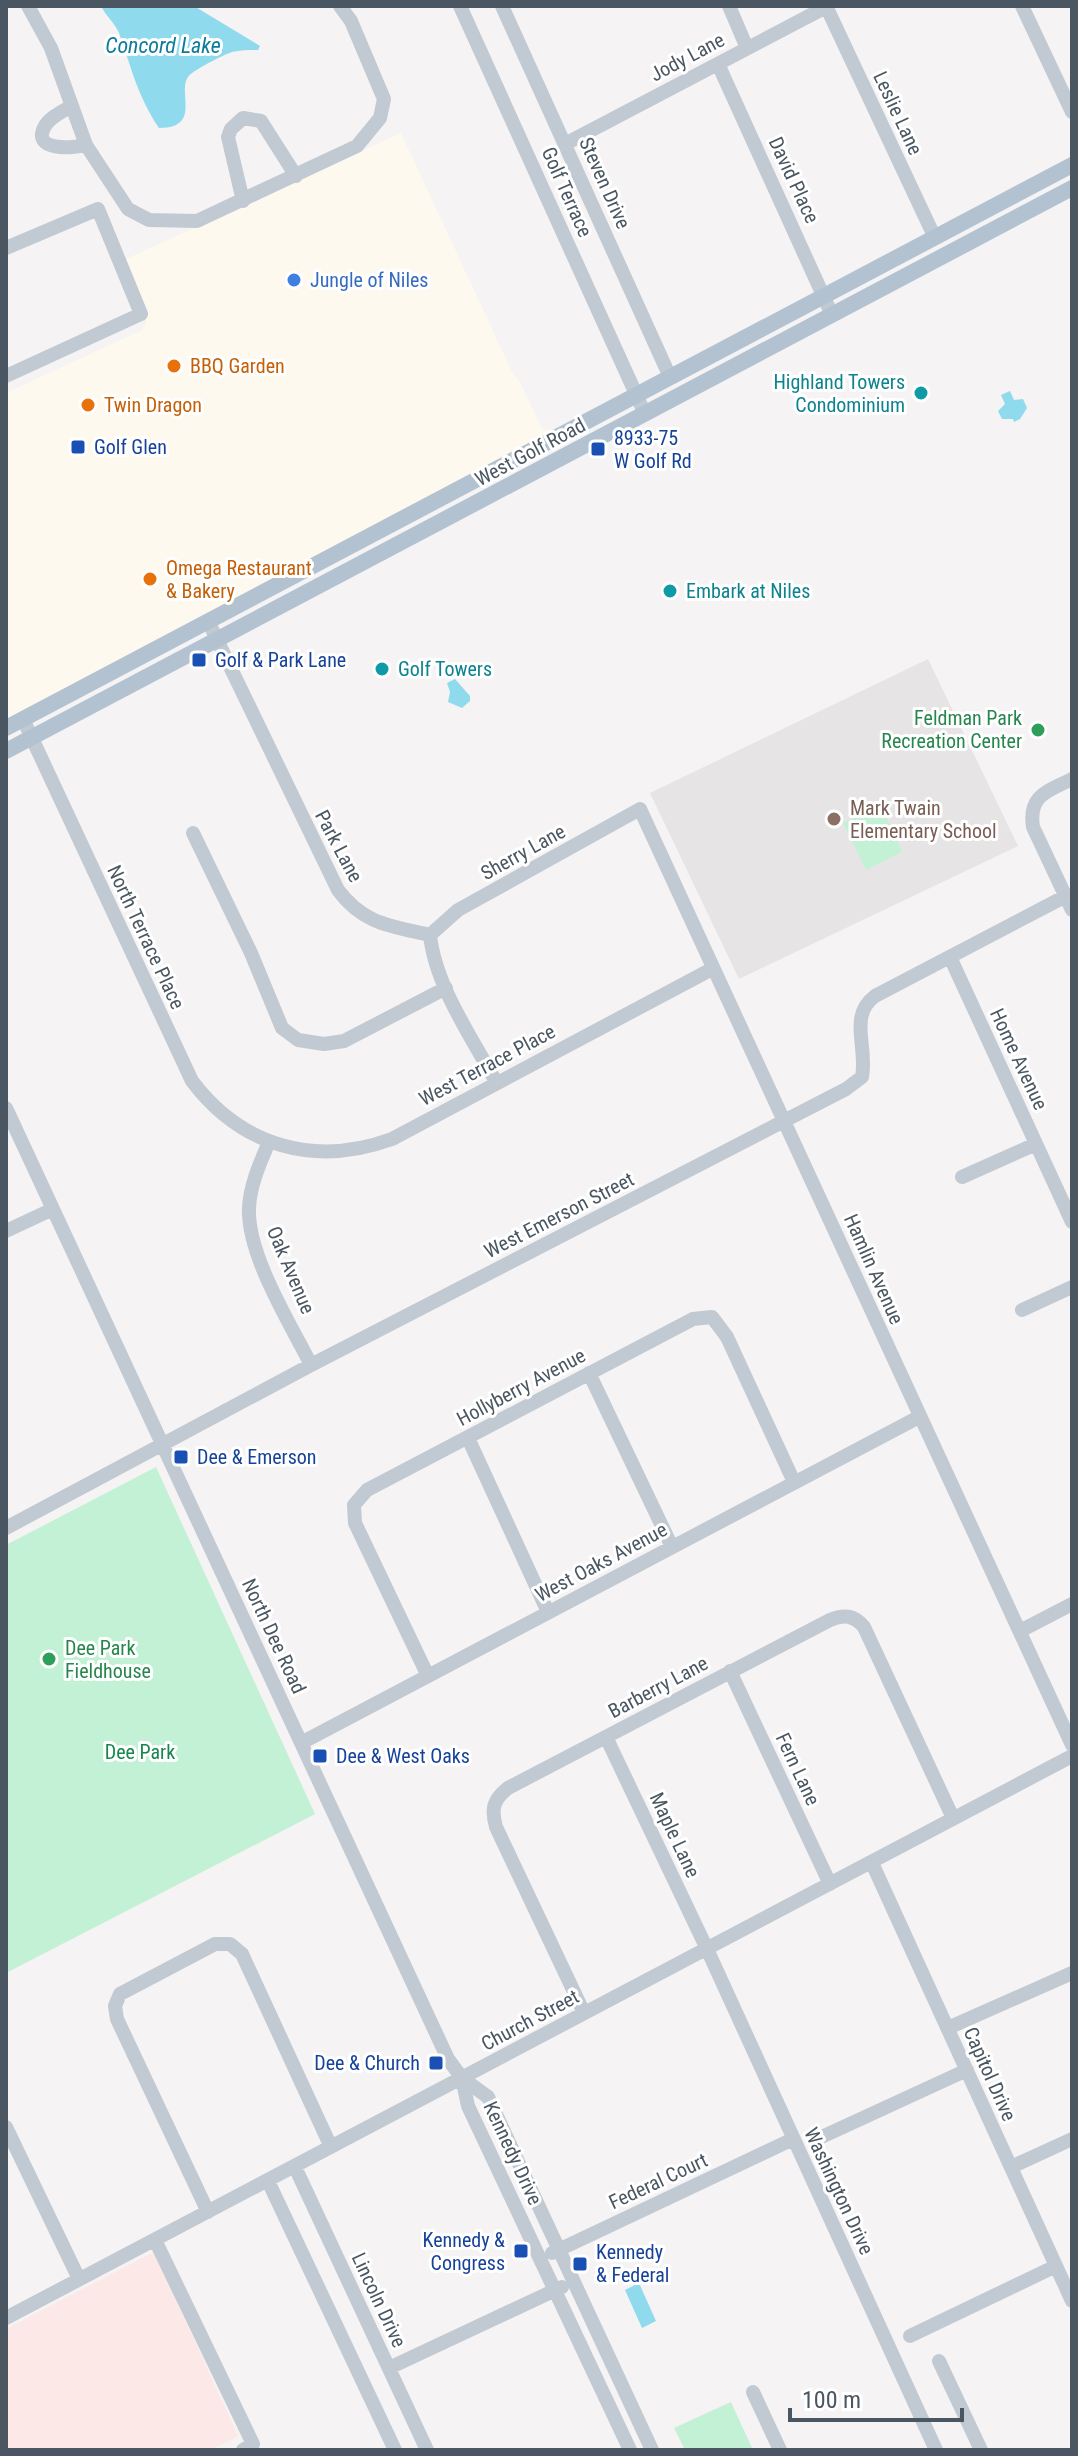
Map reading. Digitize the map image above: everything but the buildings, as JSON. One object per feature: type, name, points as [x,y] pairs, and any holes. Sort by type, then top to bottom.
[{"type":"main road","name":"West Golf Road","points":[[23,719],[1072,165]]},
{"type":"main road","name":"West Golf Road","points":[[6,751],[1072,188]]},
{"type":"main road","points":[[6,728],[23,719]]},
{"type":"street","points":[[28,6],[51,48],[86,145],[128,209],[149,220],[197,221],[357,146],[380,118],[384,99],[351,21],[340,6]]},
{"type":"street","name":"Golf Terrace","points":[[460,6],[645,414]]},
{"type":"street","name":"Steven Drive","points":[[502,6],[670,377]]},
{"type":"street","points":[[729,6],[747,48]]},
{"type":"street","name":"Jody Lane","points":[[565,144],[827,6]]},
{"type":"street","name":"Leslie Lane","points":[[827,6],[935,238]]},
{"type":"street","points":[[1022,6],[1072,112]]},
{"type":"street","name":"David Place","points":[[718,64],[832,315]]},
{"type":"street","points":[[71,106],[50,120],[43,128],[43,135],[46,142],[54,147],[86,145]]},
{"type":"street","points":[[243,201],[228,137],[231,129],[243,118],[261,121],[296,176]]},
{"type":"street","points":[[6,248],[98,209],[141,314],[6,376]]},
{"type":"street","name":"Park Lane","points":[[208,621],[338,890],[349,906],[365,917],[430,935]]},
{"type":"street","name":"North Terrace Place","points":[[23,719],[192,1081],[216,1110],[269,1142]]},
{"type":"street","points":[[1069,903],[1033,827],[1032,806],[1046,792],[1072,779]]},
{"type":"street","name":"Sherry Lane","points":[[430,935],[458,910],[640,809]]},
{"type":"street","name":"Hamlin Avenue","points":[[640,809],[1072,1745]]},
{"type":"street","points":[[193,833],[251,953],[282,1028],[298,1040],[324,1044],[344,1041],[446,988]]},
{"type":"street","name":"West Emerson Street","points":[[6,1528],[311,1365],[846,1089],[862,1077],[861,1019],[865,1003],[950,957],[1069,903]]},
{"type":"street","points":[[430,935],[436,966],[496,1082]]},
{"type":"street","name":"Home Avenue","points":[[950,957],[1072,1222]]},
{"type":"street","name":"West Terrace Place","points":[[269,1142],[324,1151],[370,1147],[392,1139],[712,969]]},
{"type":"street","name":"North Dee Road","points":[[6,1108],[448,2059],[462,2078]]},
{"type":"street","name":"Oak Avenue","points":[[269,1142],[252,1187],[250,1225],[263,1267],[311,1365]]},
{"type":"street","points":[[962,1177],[1036,1144]]},
{"type":"street","points":[[6,1231],[53,1209]]},
{"type":"street","points":[[1022,1310],[1072,1287]]},
{"type":"street","name":"Hollyberry Avenue","points":[[428,1676],[352,1514],[354,1505],[367,1490],[693,1319],[712,1317],[727,1337],[794,1482]]},
{"type":"street","points":[[589,1373],[672,1547]]},
{"type":"street","name":"West Oaks Avenue","points":[[301,1743],[919,1417]]},
{"type":"street","points":[[468,1438],[548,1612]]},
{"type":"street","points":[[1020,1631],[1072,1604]]},
{"type":"street","name":"Barberry Lane","points":[[584,2013],[496,1827],[493,1805],[497,1796],[508,1788],[830,1620],[849,1616],[864,1627],[953,1818]]},
{"type":"street","name":"Fern Lane","points":[[730,1671],[830,1884]]},
{"type":"street","name":"Maple Lane","points":[[606,1737],[707,1949]]},
{"type":"street","name":"Church Street","points":[[6,2318],[1072,1756]]},
{"type":"street","name":"Capitol Drive","points":[[872,1863],[1072,2301]]},
{"type":"street","points":[[208,2212],[117,2019],[115,2006],[120,1994],[215,1944],[230,1944],[242,1954],[331,2147]]},
{"type":"street","name":"Washington Drive","points":[[707,1949],[936,2450]]},
{"type":"street","points":[[948,2028],[1072,1973]]},
{"type":"street","points":[[815,2140],[967,2070]]},
{"type":"street","name":"Kennedy Drive","points":[[462,2078],[488,2097],[652,2450]]},
{"type":"street","name":"Kennedy Drive","points":[[462,2078],[468,2106],[630,2450]]},
{"type":"street","points":[[6,2127],[79,2279]]},
{"type":"street","name":"Federal Court","points":[[540,2259],[793,2139]]},
{"type":"street","points":[[1011,2167],[1072,2139]]},
{"type":"street","name":"Lincoln Drive","points":[[295,2167],[427,2450]]},
{"type":"street","points":[[268,2181],[395,2450]]},
{"type":"street","points":[[155,2240],[248,2447]]},
{"type":"street","points":[[910,2336],[1056,2266]]},
{"type":"street","points":[[389,2368],[573,2282]]},
{"type":"street","points":[[939,2361],[981,2450]]},
{"type":"street","points":[[753,2392],[780,2450]]},
{"type":"shaded area","points":[[401,133],[513,374],[519,380],[542,429],[551,432],[6,720],[6,393],[142,330],[146,313],[124,260]]},
{"type":"shaded area","name":"Mark Twain Elementary School","points":[[928,659],[1018,846],[739,979],[650,793]]},
{"type":"shaded area","points":[[154,2252],[238,2436],[211,2450],[6,2450],[6,2329]]},
{"type":"green space","points":[[867,811],[886,817],[901,849],[900,853],[866,870],[843,823]]},
{"type":"green space","name":"Dee Park","points":[[156,1467],[315,1814],[6,1973],[6,1545]]},
{"type":"green space","points":[[731,2402],[753,2450],[685,2450],[674,2428]]},
{"type":"water","name":"Concord Lake","points":[[101,6],[194,6],[260,46],[258,50],[228,54],[191,74],[185,83],[184,116],[172,126],[159,128],[140,93],[119,33]]},
{"type":"water","points":[[1010,391],[1014,400],[1023,399],[1027,408],[1014,422],[1013,419],[1002,419],[998,411],[1005,404],[1001,395]]},
{"type":"water","points":[[455,679],[470,696],[470,701],[462,708],[448,702],[450,692],[447,683]]},
{"type":"water","points":[[639,2283],[656,2321],[642,2328],[625,2290]]},
{"type":"place","name":"Jungle of Niles","points":[[294,280]]},
{"type":"place","name":"BBQ Garden","points":[[174,366]]},
{"type":"place","name":"Highland Towers Condominium","points":[[921,393]]},
{"type":"place","name":"Twin Dragon","points":[[88,405]]},
{"type":"place","name":"Golf Glen","points":[[78,447]]},
{"type":"place","name":"8933-75 W Golf Rd","points":[[598,449]]},
{"type":"place","name":"Omega Restaurant & Bakery","points":[[150,579]]},
{"type":"place","name":"Embark at Niles","points":[[670,591]]},
{"type":"place","name":"Golf & Park Lane","points":[[199,660]]},
{"type":"place","name":"Golf Towers","points":[[382,669]]},
{"type":"place","name":"Feldman Park Recreation Center","points":[[1038,730]]},
{"type":"place","name":"Mark Twain Elementary School","points":[[834,819]]},
{"type":"place","name":"Dee & Emerson","points":[[181,1457]]},
{"type":"place","name":"Dee Park Fieldhouse","points":[[49,1659]]},
{"type":"place","name":"Dee & West Oaks","points":[[320,1756]]},
{"type":"place","name":"Dee & Church","points":[[436,2063]]},
{"type":"place","name":"Kennedy & Congress","points":[[521,2251]]},
{"type":"place","name":"Kennedy & Federal","points":[[580,2264]]}]
